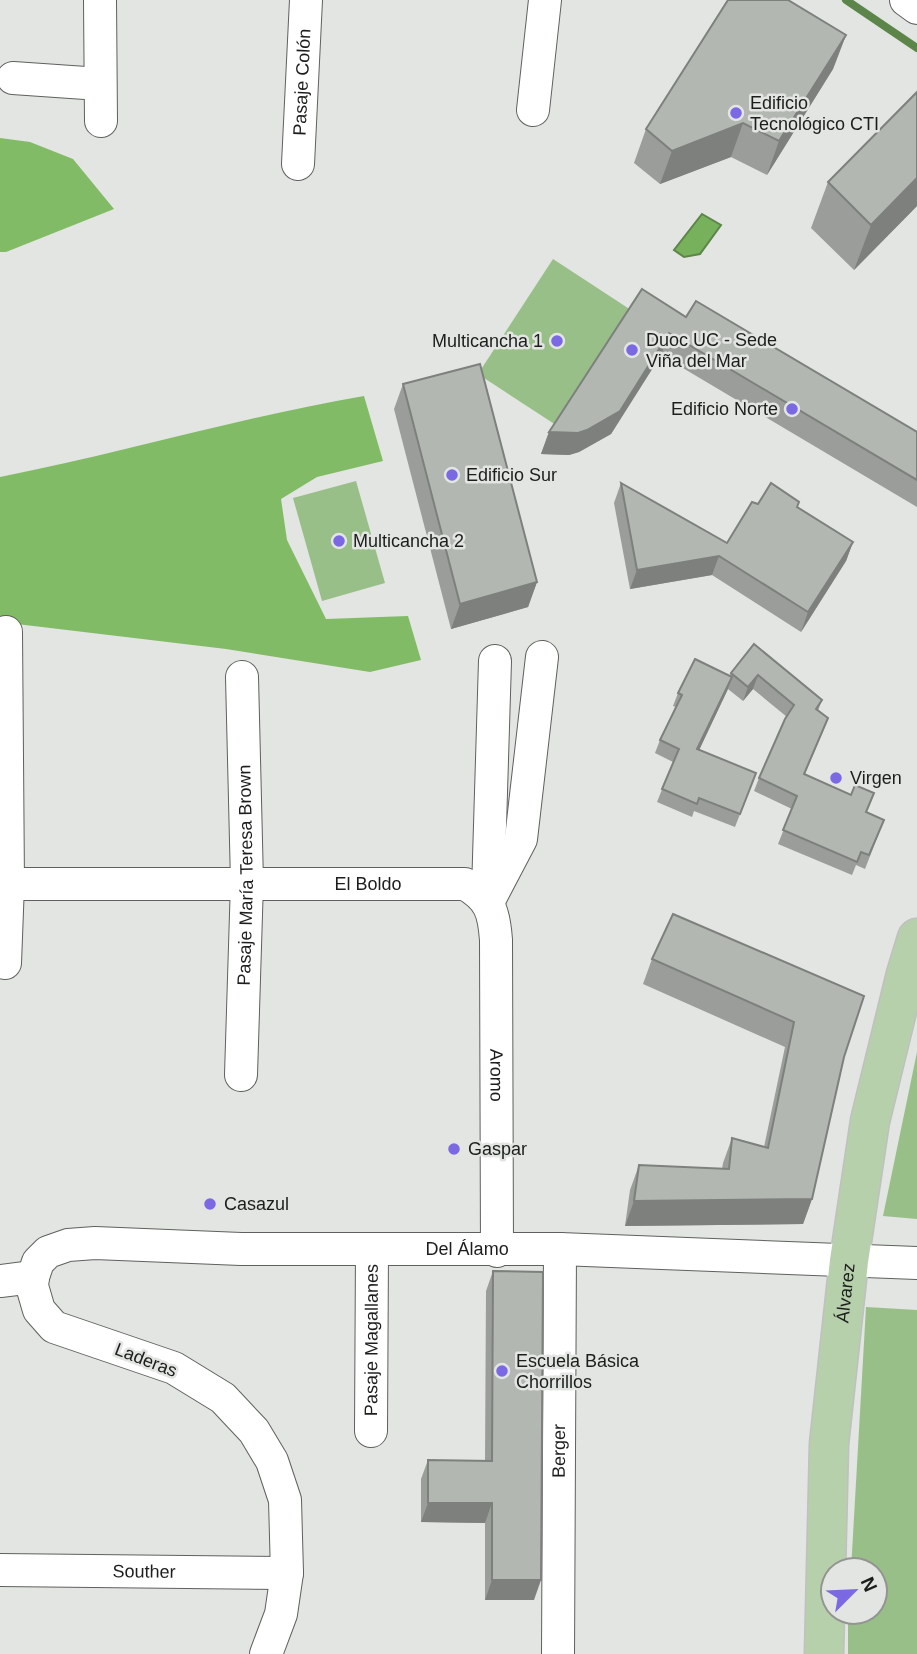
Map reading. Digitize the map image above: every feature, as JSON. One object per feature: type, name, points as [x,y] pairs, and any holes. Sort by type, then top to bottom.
[{"type":"main road","name":"Álvarez","points":[[824,1654],[829,1444],[849,1261],[870,1121],[917,938]]},
{"type":"street","points":[[100,0],[101,121]]},
{"type":"street","name":"Pasaje Colón","points":[[298,164],[306,0]]},
{"type":"street","points":[[533,110],[545,0]]},
{"type":"street","points":[[906,0],[917,8]]},
{"type":"street","points":[[13,78],[100,84]]},
{"type":"street","points":[[5,963],[6,632]]},
{"type":"street","points":[[488,902],[522,839],[542,657]]},
{"type":"street","points":[[488,902],[495,661]]},
{"type":"street","name":"Pasaje María Teresa Brown","points":[[241,1075],[247,883],[242,677]]},
{"type":"street","name":"El Boldo","points":[[4,884],[465,884],[479,891],[488,902]]},
{"type":"street","name":"Aromo","points":[[488,902],[494,919],[496,940],[497,1251]]},
{"type":"street","name":"Del Álamo","points":[[33,1277],[38,1262],[48,1252],[68,1245],[95,1243],[241,1249],[560,1249],[917,1263]]},
{"type":"street","name":"Berger","points":[[558,1654],[560,1249]]},
{"type":"street","name":"Pasaje Magallanes","points":[[371,1431],[372,1250]]},
{"type":"street","points":[[0,1281],[33,1277]]},
{"type":"street","name":"Laderas","points":[[33,1277],[34,1298],[39,1310],[54,1327],[174,1368],[223,1398],[254,1431],[272,1461],[285,1500],[287,1573],[281,1614],[266,1654]]},
{"type":"street","name":"Souther","points":[[0,1570],[287,1573]]},
{"type":"shaded area","points":[[0,138],[30,142],[73,159],[114,209],[6,252],[0,252]]},
{"type":"shaded area","points":[[702,214],[721,225],[700,254],[684,257],[674,250]]},
{"type":"shaded area","name":"Multicancha 1","points":[[553,259],[634,312],[559,427],[478,374]]},
{"type":"shaded area","points":[[364,396],[383,461],[317,477],[281,499],[287,540],[326,619],[408,616],[421,660],[370,672],[226,649],[0,622],[0,477],[272,414]]},
{"type":"shaded area","name":"Multicancha 2","points":[[356,481],[385,583],[322,601],[293,498]]},
{"type":"shaded area","points":[[917,1052],[917,1219],[883,1216]]},
{"type":"shaded area","points":[[866,1307],[917,1310],[917,1654],[848,1654],[848,1626],[889,1626],[889,1556],[852,1556]]},
{"type":"building","name":"Edificio Tecnológico CTI","points":[[728,0],[788,0],[846,35],[779,141],[743,123],[672,151],[646,129]]},
{"type":"building","points":[[917,92],[917,178],[871,225],[828,182]]},
{"type":"building","points":[[642,289],[686,317],[696,301],[917,432],[917,480],[669,333],[620,411],[578,433],[549,432]]},
{"type":"building","name":"Edificio Sur","points":[[480,364],[537,582],[460,604],[403,384]]},
{"type":"building","points":[[621,483],[727,543],[752,502],[758,504],[771,483],[799,502],[797,507],[853,542],[808,612],[719,556],[637,570]]},
{"type":"building","points":[[754,644],[822,700],[816,709],[828,718],[804,774],[851,795],[855,785],[874,793],[866,812],[884,820],[869,855],[861,852],[857,862],[783,830],[797,796],[759,778],[794,705],[758,675],[748,687],[731,673]]},
{"type":"building","points":[[695,659],[732,677],[697,749],[756,773],[740,814],[699,798],[697,804],[662,789],[679,749],[660,740],[682,695],[678,693]]},
{"type":"building","points":[[673,914],[864,996],[844,1057],[812,1199],[634,1201],[639,1165],[729,1169],[732,1138],[768,1148],[794,1022],[652,959]]},
{"type":"building","points":[[493,1271],[543,1272],[541,1580],[492,1580],[492,1503],[428,1503],[428,1460],[492,1461]]},
{"type":"waterway","points":[[846,0],[917,48]]},
{"type":"place","name":"Edificio Tecnológico CTI","points":[[736,113]]},
{"type":"place","name":"Multicancha 1","points":[[557,341]]},
{"type":"place","name":"Duoc UC - Sede Viña del Mar","points":[[632,350]]},
{"type":"place","name":"Edificio Norte","points":[[792,409]]},
{"type":"place","name":"Edificio Sur","points":[[452,475]]},
{"type":"place","name":"Multicancha 2","points":[[339,541]]},
{"type":"place","name":"Virgen","points":[[836,778]]},
{"type":"place","name":"Gaspar","points":[[454,1149]]},
{"type":"place","name":"Casazul","points":[[210,1204]]},
{"type":"place","name":"Escuela Básica Chorrillos","points":[[502,1371]]}]
